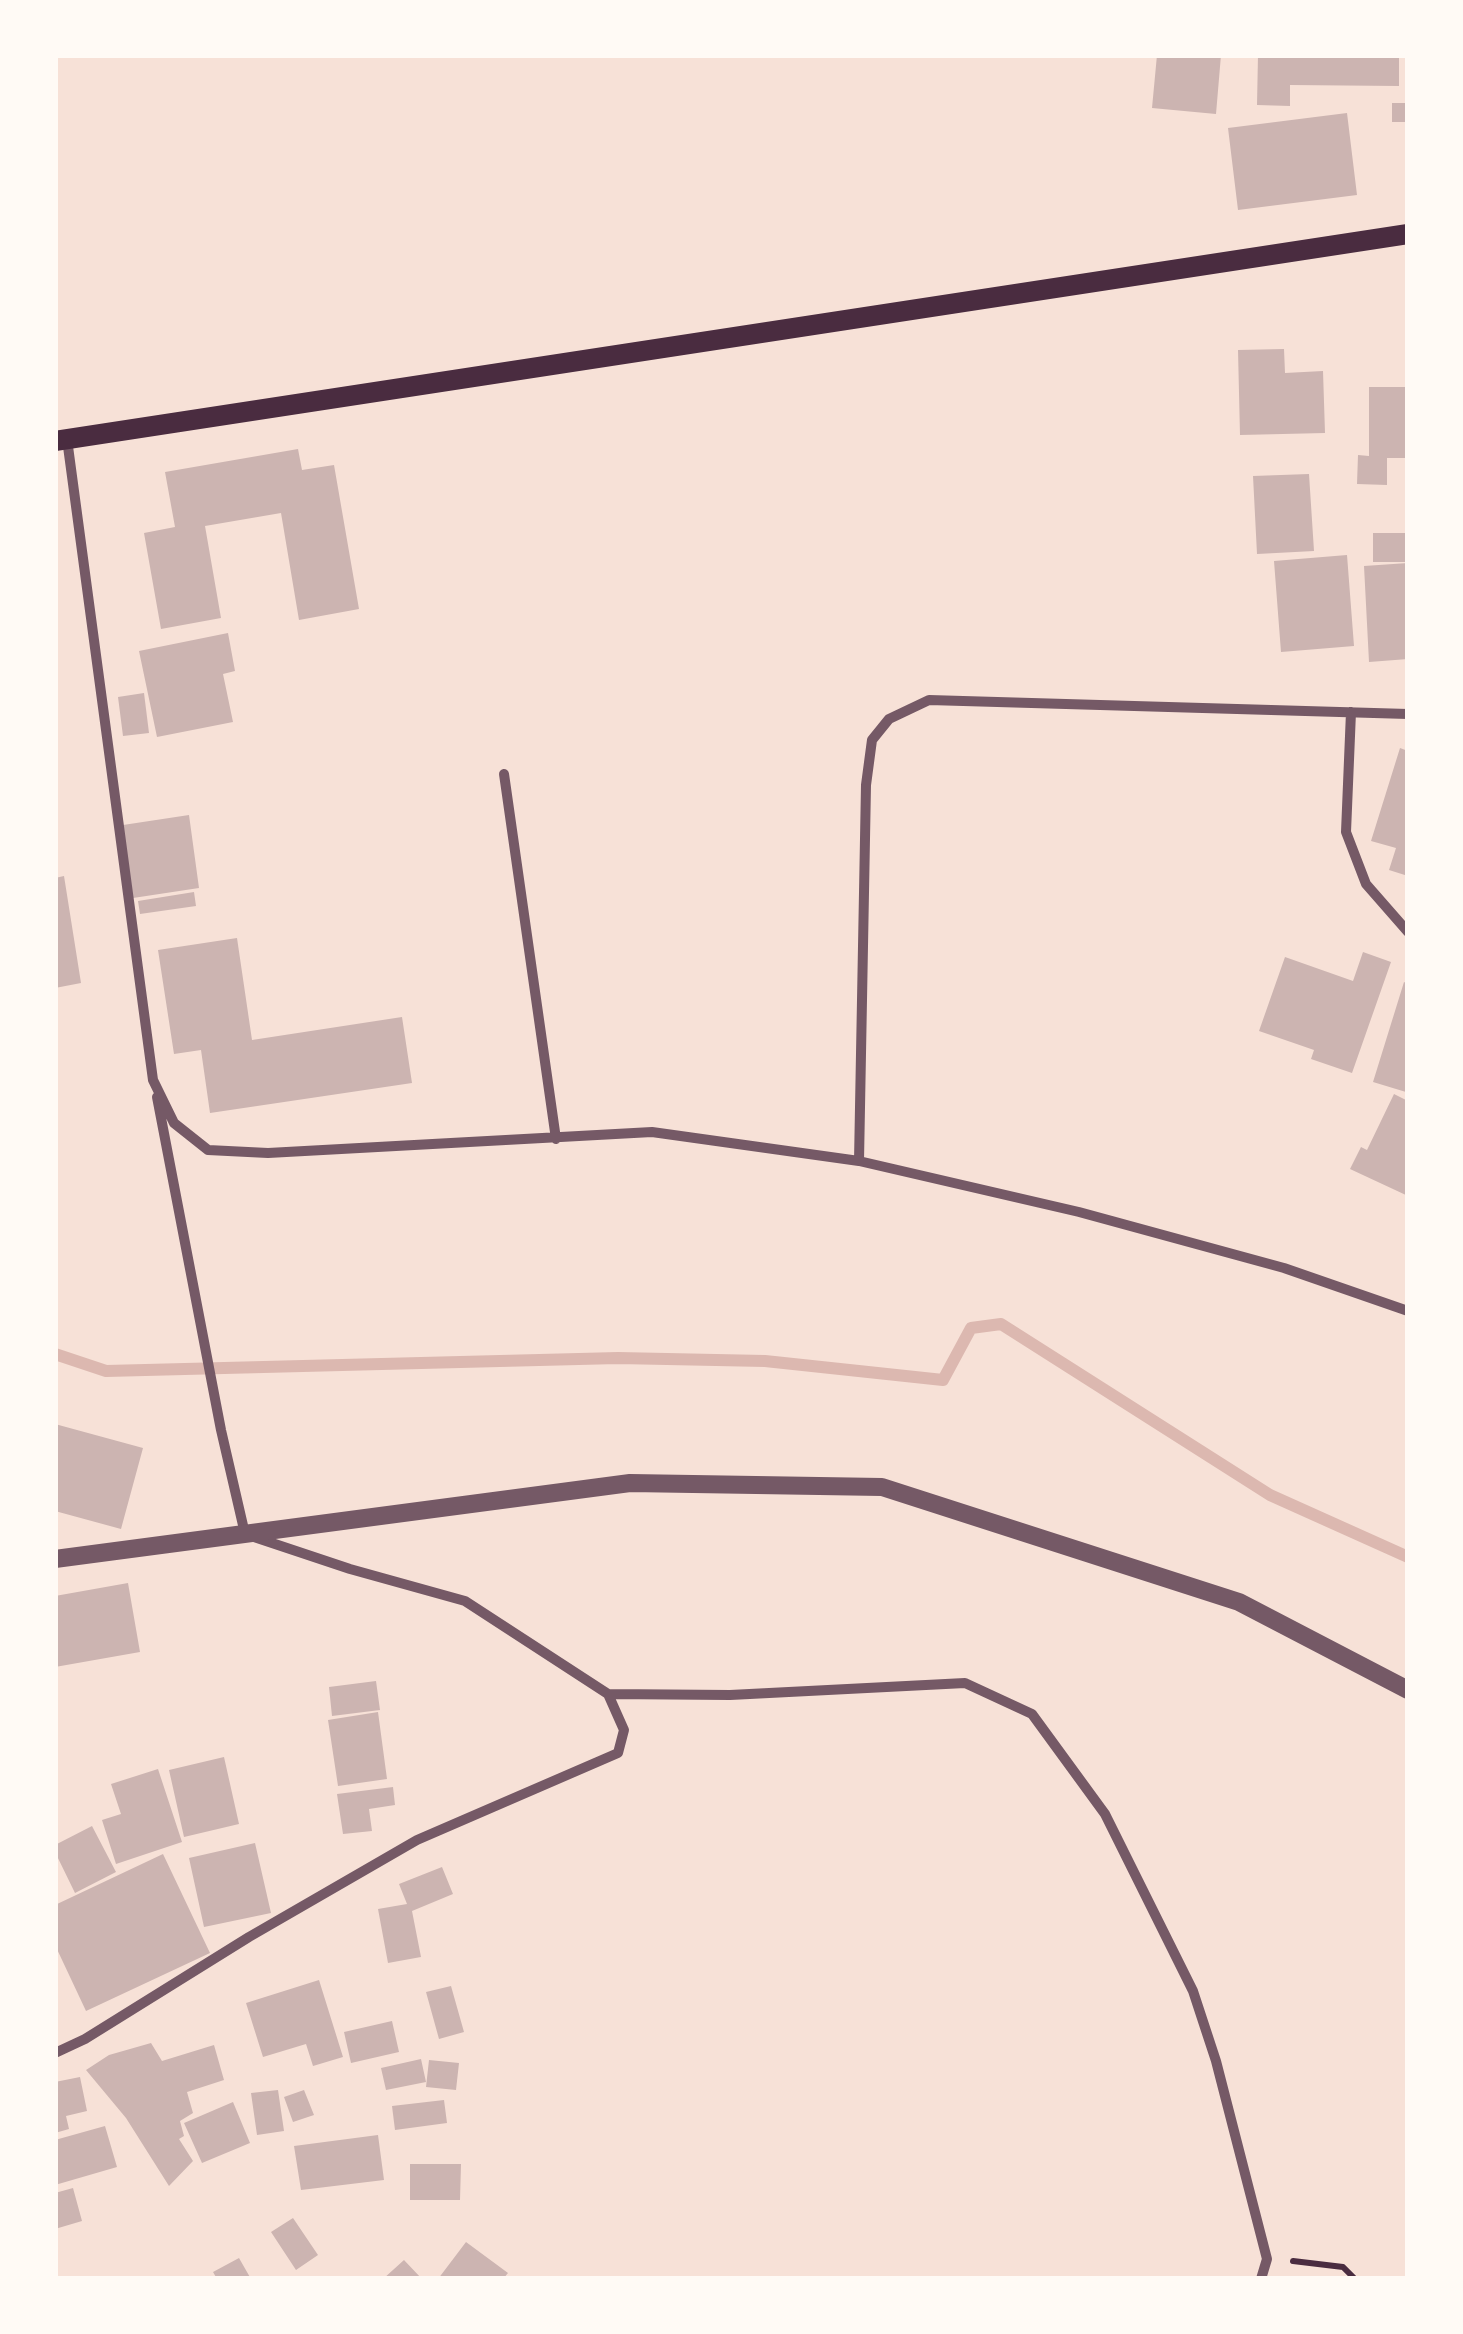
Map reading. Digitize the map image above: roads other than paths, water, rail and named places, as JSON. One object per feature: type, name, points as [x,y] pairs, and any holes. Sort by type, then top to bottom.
[{"type":"main road","points":[[61,440],[1408,234]]},
{"type":"street","points":[[61,440],[153,1080],[221,1430],[246,1534]]},
{"type":"street","points":[[859,1161],[866,785],[872,740],[890,719],[929,700],[1408,714]]},
{"type":"street","points":[[1351,712],[1346,832],[1366,884],[1408,932]]},
{"type":"street","points":[[504,774],[556,1138]]},
{"type":"street","points":[[153,1080],[174,1124],[208,1150],[268,1152],[652,1132],[859,1161],[1079,1212],[1284,1268],[1408,1311]]},
{"type":"street","points":[[55,1559],[630,1483],[882,1487],[1239,1602],[1408,1690]]},
{"type":"street","points":[[246,1534],[350,1569],[466,1601],[608,1694],[730,1696],[965,1683],[1032,1714],[1106,1814],[1192,1990],[1216,2061],[1267,2259],[1261,2279]]},
{"type":"street","points":[[55,2054],[417,1840],[618,1752],[624,1730],[608,1694]]},
{"type":"waterway","points":[[55,1354],[106,1371],[618,1358],[765,1361],[943,1380],[971,1328],[1001,1324],[1270,1495],[1408,1557]]}]
